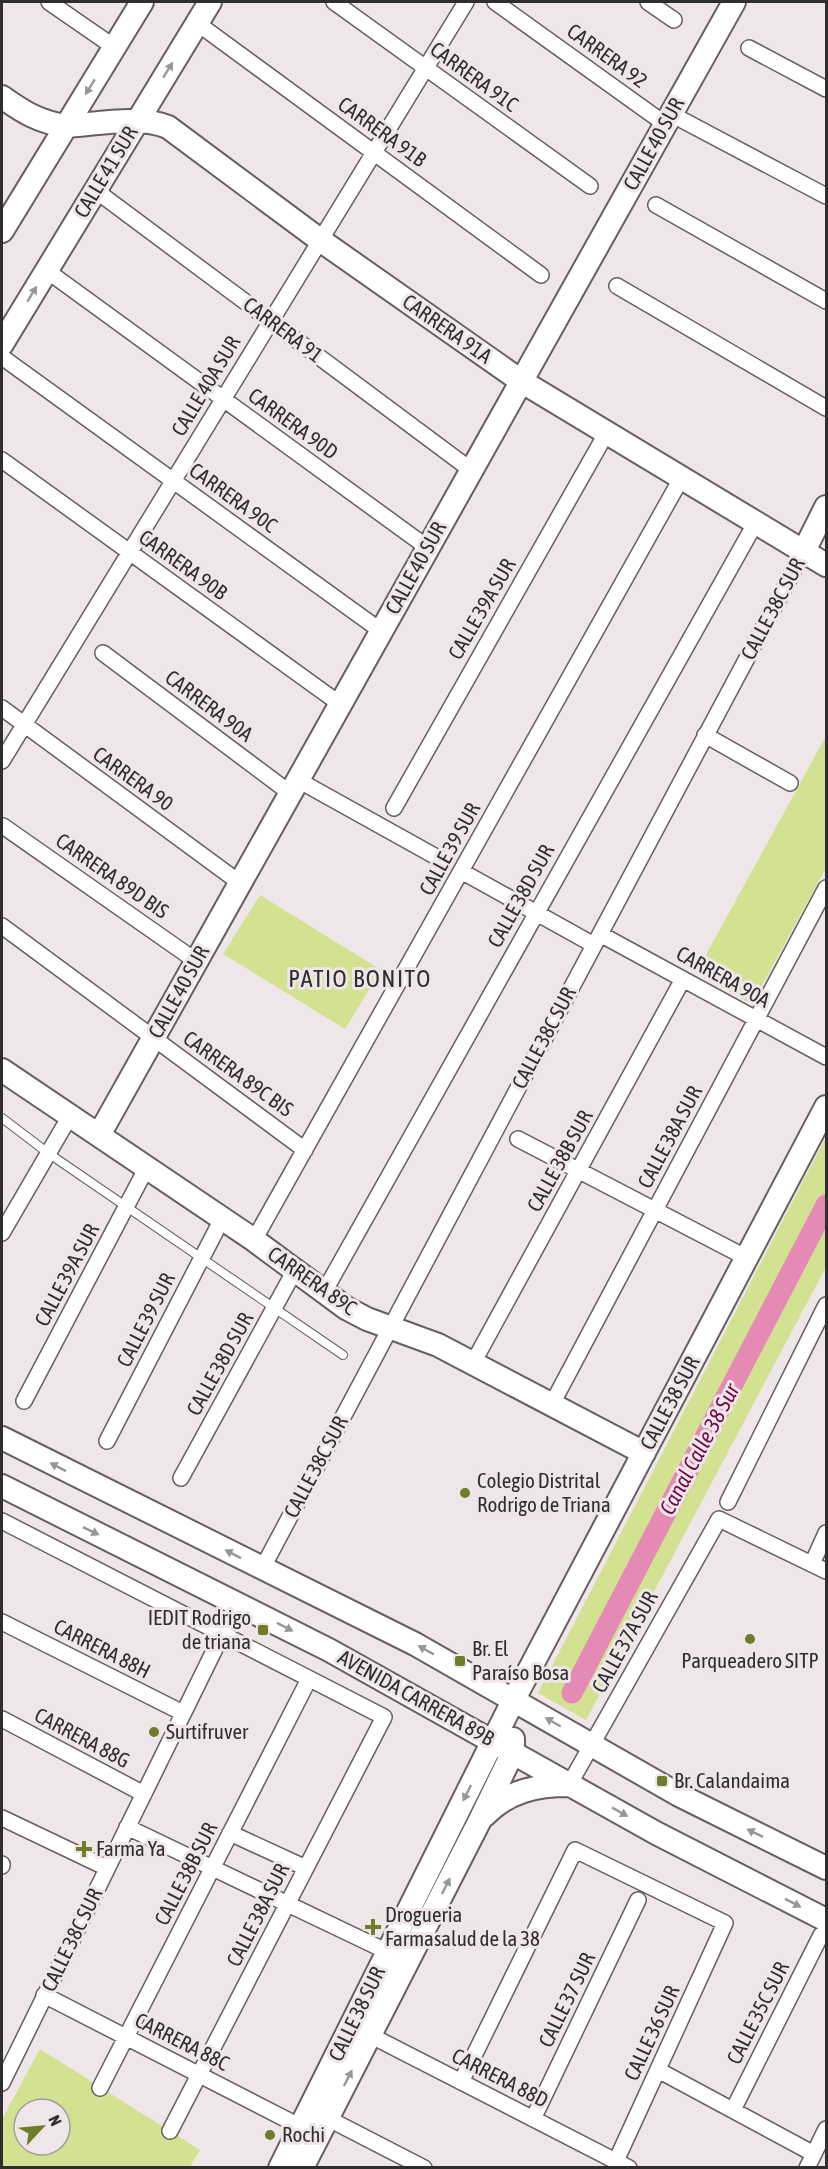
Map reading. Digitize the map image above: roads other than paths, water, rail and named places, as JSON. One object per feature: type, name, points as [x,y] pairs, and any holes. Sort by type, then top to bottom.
[{"type":"street","points":[[50,2],[114,47]]},
{"type":"street","points":[[5,217],[66,126],[142,2]]},
{"type":"street","name":"CALLE 41 SUR","points":[[2,344],[210,2]]},
{"type":"street","name":"CARRERA 91C","points":[[334,2],[590,186]]},
{"type":"street","name":"CALLE 40A SUR","points":[[2,761],[465,2]]},
{"type":"street","name":"CARRERA 92","points":[[495,2],[668,119],[826,196]]},
{"type":"street","points":[[648,2],[674,20]]},
{"type":"street","name":"CALLE 40 SUR","points":[[99,1135],[734,2]]},
{"type":"street","name":"CARRERA 91B","points":[[197,23],[542,275]]},
{"type":"street","points":[[749,48],[826,88]]},
{"type":"street","points":[[2,97],[45,123],[66,126]]},
{"type":"street","name":"CARRERA 91A","points":[[66,126],[138,120],[158,122],[168,127],[320,240],[521,381],[826,565]]},
{"type":"street","name":"CARRERA 91","points":[[95,190],[471,470]]},
{"type":"street","points":[[656,205],[826,301]]},
{"type":"street","name":"CARRERA 90D","points":[[46,270],[428,548]]},
{"type":"street","points":[[616,286],[826,408]]},
{"type":"street","name":"CARRERA 90C","points":[[2,357],[381,631]]},
{"type":"street","name":"CALLE 39A SUR","points":[[394,808],[607,432]]},
{"type":"street","name":"CARRERA 90B","points":[[2,460],[340,704]]},
{"type":"street","name":"CALLE 39 SUR","points":[[254,1240],[682,477]]},
{"type":"street","name":"CALLE 38C SUR","points":[[262,1569],[826,507]]},
{"type":"street","name":"CALLE 38D SUR","points":[[324,1292],[756,522]]},
{"type":"street","name":"CARRERA 90A","points":[[103,653],[294,787],[440,859]]},
{"type":"street","name":"CARRERA 90","points":[[2,708],[240,883]]},
{"type":"street","points":[[705,735],[790,783]]},
{"type":"street","name":"CARRERA 89D BIS","points":[[3,826],[196,961]]},
{"type":"street","name":"CARRERA 90A","points":[[461,871],[536,913],[683,979],[826,1057]]},
{"type":"street","name":"CALLE 38A SUR","points":[[552,1404],[826,888]]},
{"type":"street","name":"CARRERA 89C BIS","points":[[2,926],[305,1150]]},
{"type":"street","name":"CALLE 38B SUR","points":[[473,1363],[683,979]]},
{"type":"street","name":"CARRERA 89C","points":[[2,1070],[254,1240],[356,1314],[438,1345],[644,1453]]},
{"type":"street","name":"CALLE 38 SUR","points":[[302,2168],[327,2118],[388,1952],[514,1699],[826,1107]]},
{"type":"street","points":[[2,1233],[70,1116]]},
{"type":"street","points":[[518,1139],[747,1258]]},
{"type":"street","name":"CALLE 39A SUR","points":[[24,1401],[147,1167]]},
{"type":"street","name":"CALLE 39 SUR","points":[[107,1441],[222,1219]]},
{"type":"street","name":"CALLE 38D SUR","points":[[181,1478],[295,1270]]},
{"type":"street","points":[[728,1502],[824,1314]]},
{"type":"street","name":"AVENIDA CARRERA 89B","points":[[2,1438],[415,1644],[679,1795],[826,1868]]},
{"type":"street","name":"AVENIDA CARRERA 89B","points":[[2,1486],[329,1650],[824,1927]]},
{"type":"street","name":"CALLE 37A SUR","points":[[569,1785],[719,1519],[812,1564]]},
{"type":"street","points":[[2,1524],[309,1679]]},
{"type":"street","points":[[826,1533],[812,1564],[826,1571]]},
{"type":"street","name":"CALLE 38C SUR","points":[[2,2083],[237,1604]]},
{"type":"street","name":"CARRERA 88H","points":[[2,1623],[183,1713]]},
{"type":"street","name":"CALLE 38A SUR","points":[[170,2131],[384,1717],[309,1679]]},
{"type":"street","name":"CALLE 38B SUR","points":[[100,2088],[309,1679]]},
{"type":"street","name":"CALLE 38 SUR","points":[[280,2168],[301,2127],[361,2030],[480,1820],[513,1752],[514,1699]]},
{"type":"street","name":"CARRERA 88G","points":[[2,1719],[144,1794]]},
{"type":"street","points":[[480,1820],[501,1802],[527,1789],[548,1785],[569,1785]]},
{"type":"street","points":[[2,1818],[107,1868]]},
{"type":"street","points":[[127,1827],[388,1952]]},
{"type":"street","points":[[230,1833],[306,1868]]},
{"type":"street","name":"CALLE 36 SUR","points":[[461,2082],[575,1850],[726,1923],[658,2070],[623,2164]]},
{"type":"street","name":"CALLE 37 SUR","points":[[533,2119],[639,1900]]},
{"type":"street","name":"CALLE 35C SUR","points":[[733,2110],[824,1927]]},
{"type":"street","name":"CARRERA 88C","points":[[44,1995],[301,2127]]},
{"type":"street","name":"CARRERA 88D","points":[[361,2030],[623,2164]]},
{"type":"street","points":[[658,2070],[733,2110],[811,2161],[826,2129]]},
{"type":"street","points":[[327,2118],[424,2168]]},
{"type":"lane","points":[[2,1118],[48,1153],[343,1355]]},
{"type":"waterway","name":"Canal Calle 38 Sur","points":[[572,1693],[826,1205]]},
{"type":"place","name":"Colegio Distrital Rodrigo de Triana","points":[[465,1493]]},
{"type":"place","name":"IEDIT Rodrigo de triana","points":[[263,1630]]},
{"type":"place","name":"Parqueadero SITP","points":[[750,1639]]},
{"type":"place","name":"Br. El Paraíso Bosa","points":[[460,1661]]},
{"type":"place","name":"Surtifruver","points":[[154,1732]]},
{"type":"place","name":"Br. Calandaima","points":[[662,1781]]},
{"type":"place","name":"Farma Ya","points":[[84,1849]]},
{"type":"place","name":"Drogueria Farmasalud de la 38","points":[[373,1927]]},
{"type":"place","name":"Rochi","points":[[270,2135]]},
{"type":"district","name":"PATIO BONITO","points":[[360,979]]}]
